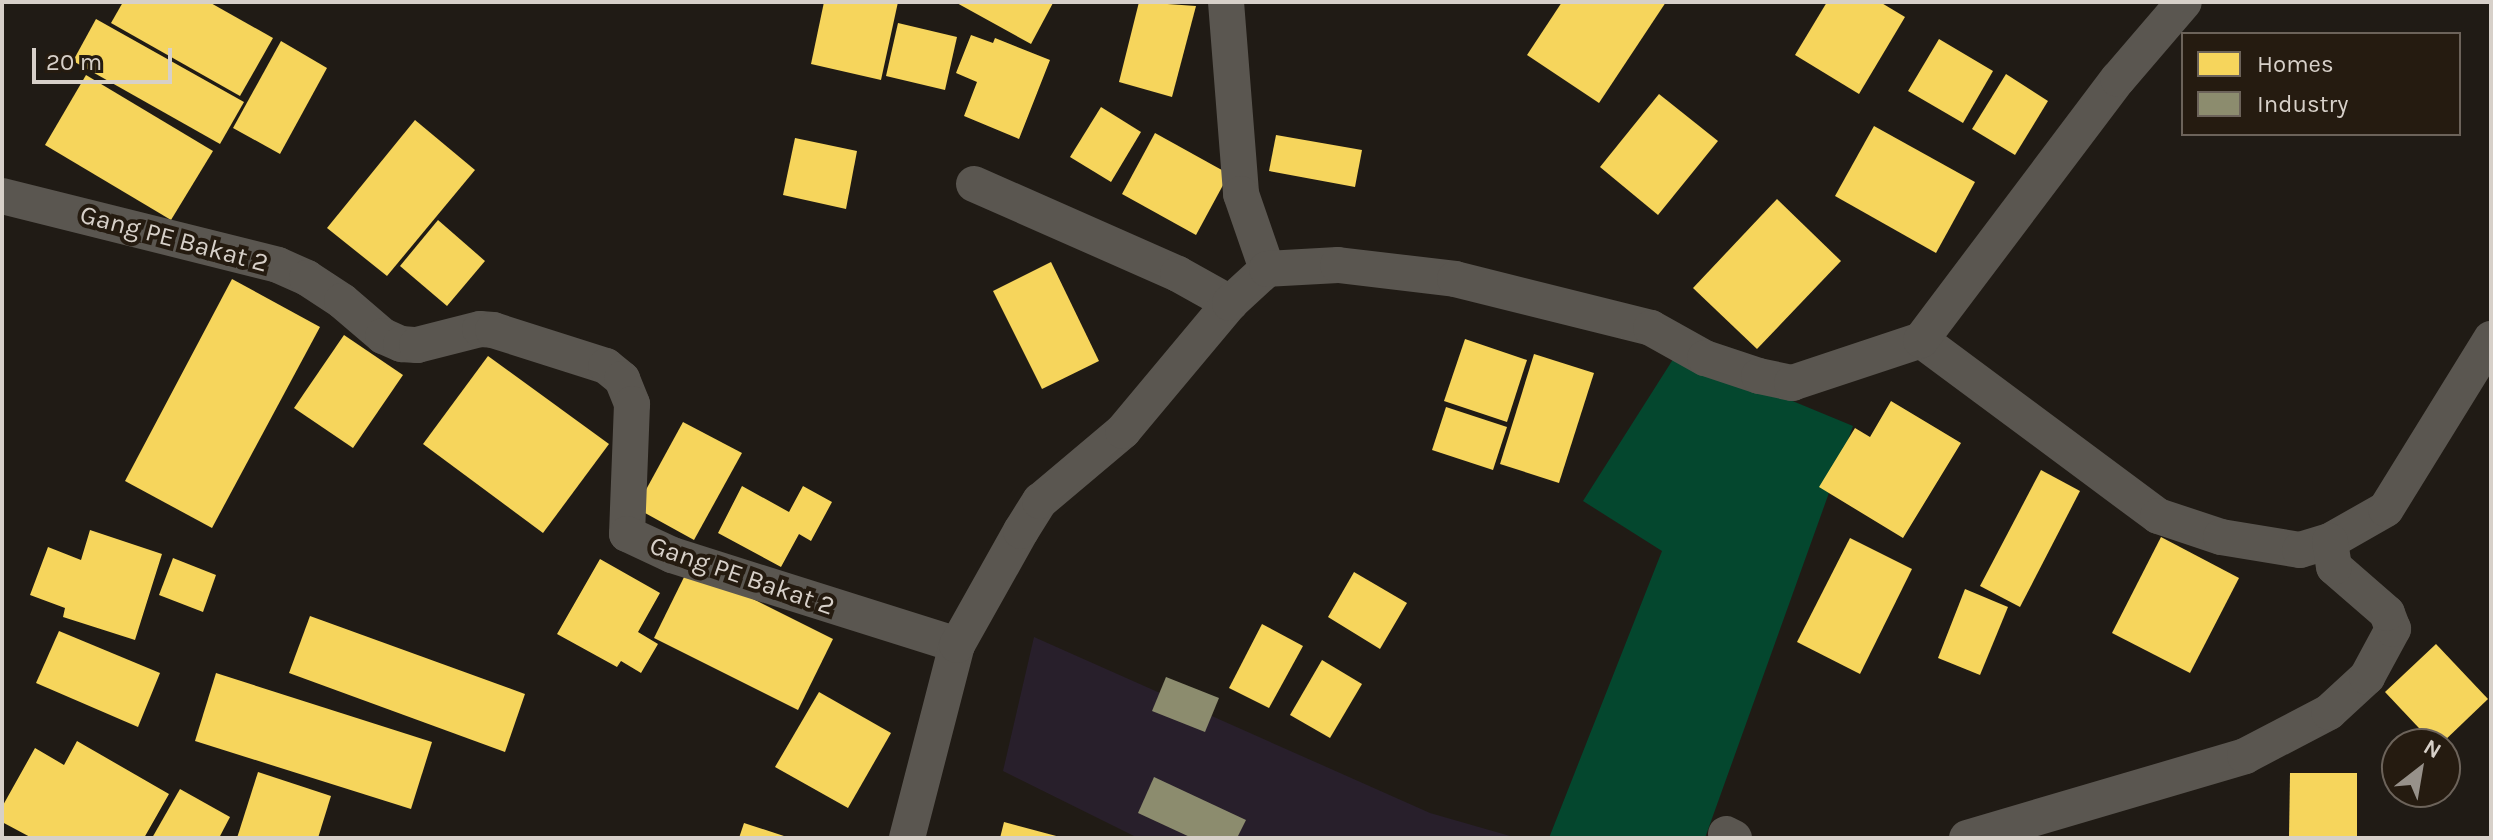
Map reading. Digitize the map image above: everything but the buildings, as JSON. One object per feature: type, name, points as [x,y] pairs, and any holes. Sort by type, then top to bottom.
[{"type":"street","points":[[1226,2],[1241,194],[1267,269]]},
{"type":"street","points":[[907,838],[957,645],[991,580],[1040,501],[1123,431],[1230,303],[1267,269],[1338,265],[1455,279],[1651,328],[1705,358],[1792,383],[1921,340],[2118,79],[2184,2]]},
{"type":"street","points":[[974,184],[1178,274],[1230,303]]},
{"type":"street","name":"Gang PE Bakat 2","points":[[2,196],[278,265],[307,278],[342,301],[383,336],[401,344],[417,345],[480,329],[493,330],[606,366],[622,379],[632,404],[627,534],[672,555],[957,645]]},
{"type":"street","points":[[1921,340],[2158,516],[2221,537],[2300,550],[2330,541],[2386,509],[2491,339]]},
{"type":"street","points":[[1967,838],[2245,756],[2329,712],[2367,677],[2393,629],[2387,613],[2334,567],[2330,541]]},
{"type":"shaded area","points":[[1034,637],[1430,813],[1517,838],[1138,838],[1003,771]]},
{"type":"green space","points":[[1677,353],[1853,426],[1705,838],[1549,838],[1662,551],[1583,501]]}]
